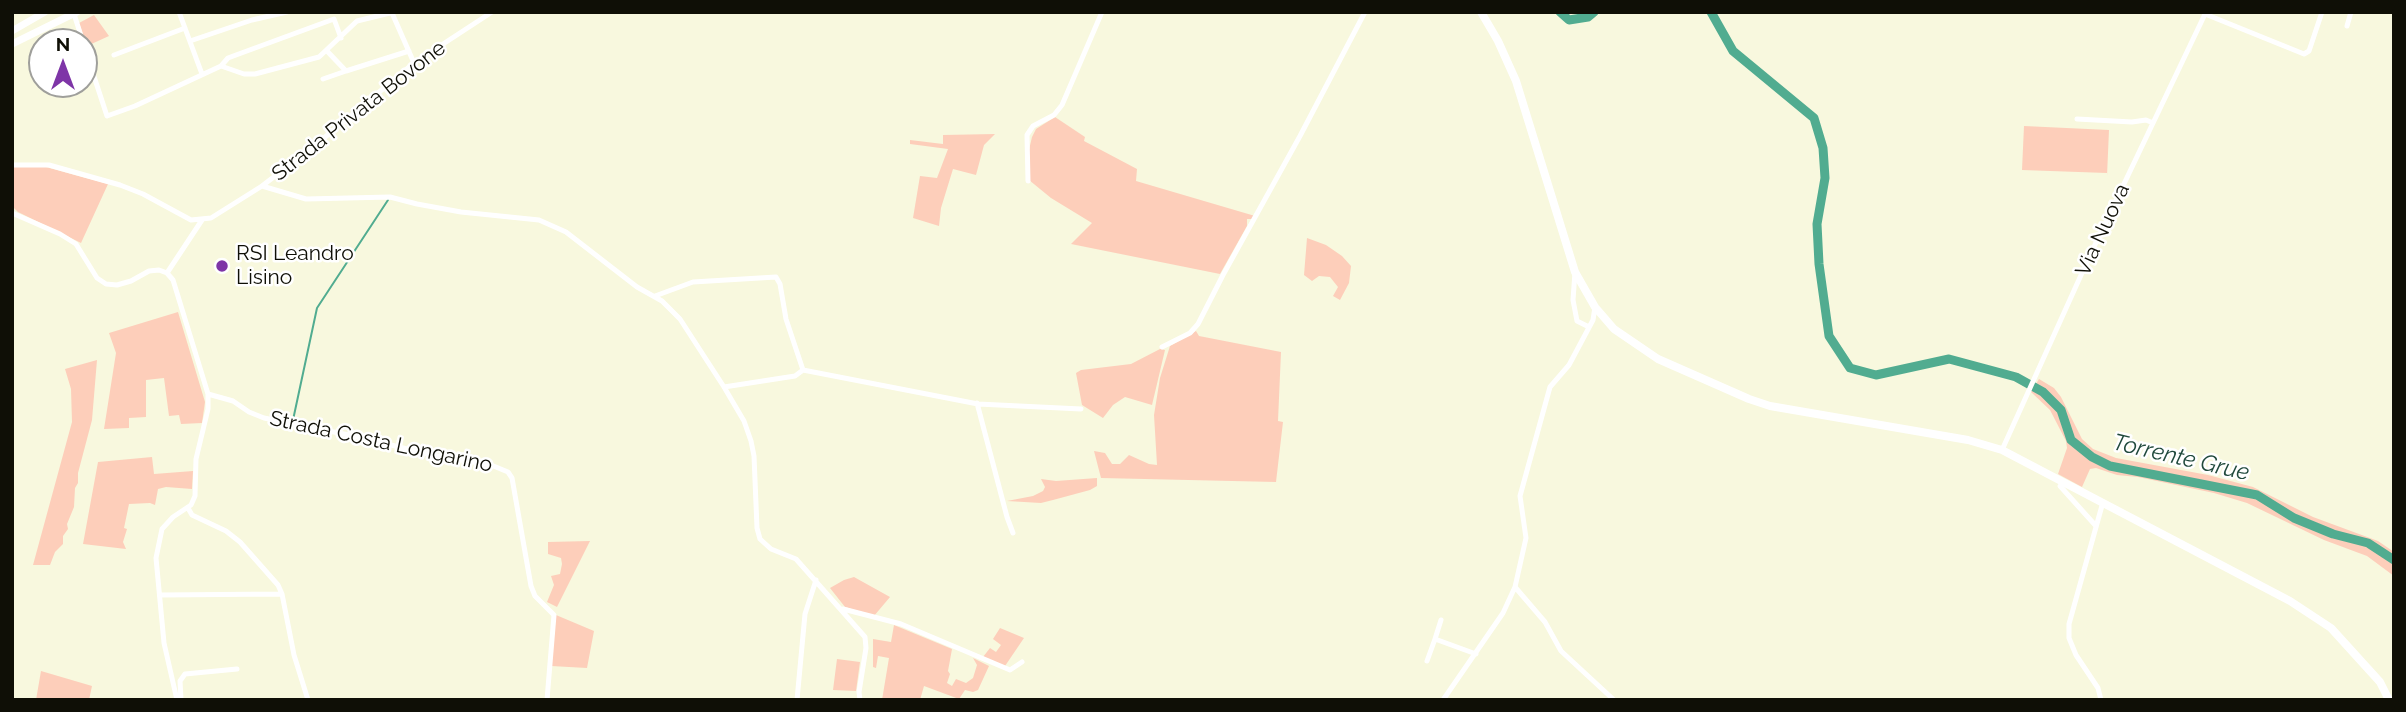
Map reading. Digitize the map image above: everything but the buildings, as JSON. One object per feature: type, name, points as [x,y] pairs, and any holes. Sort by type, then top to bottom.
[{"type":"main road","points":[[1481,12],[1516,81],[1575,272],[1595,307],[1614,329],[1642,349],[1749,399],[1787,410],[1968,440],[2002,450],[2290,601],[2330,628],[2380,682],[2389,700]]},
{"type":"street","points":[[12,31],[45,12]]},
{"type":"street","points":[[180,12],[202,74]]},
{"type":"street","points":[[190,41],[262,15],[287,12]]},
{"type":"street","points":[[331,12],[341,38]]},
{"type":"street","name":"Strada Privata Bovone","points":[[202,220],[211,218],[262,186],[414,63],[492,12]]},
{"type":"street","points":[[1028,181],[1027,135],[1033,126],[1054,115],[1062,106],[1101,12]]},
{"type":"street","points":[[1162,347],[1190,332],[1198,324],[1365,12]]},
{"type":"street","points":[[2206,13],[2304,54],[2309,51],[2322,12]]},
{"type":"street","points":[[2347,26],[2351,12]]},
{"type":"street","points":[[12,44],[75,13]]},
{"type":"street","points":[[221,66],[244,74],[255,74],[318,57],[357,21],[393,13],[414,63]]},
{"type":"street","name":"Via Nuova","points":[[2002,450],[2091,253],[2206,13]]},
{"type":"street","points":[[98,89],[107,116],[221,66],[228,58],[334,19]]},
{"type":"street","points":[[114,55],[185,29]]},
{"type":"street","points":[[327,51],[346,71]]},
{"type":"street","points":[[323,79],[409,51]]},
{"type":"street","points":[[2077,119],[2132,122],[2146,120],[2153,123]]},
{"type":"street","points":[[12,165],[50,164],[108,181],[143,194],[191,220],[202,220]]},
{"type":"street","points":[[262,186],[306,199],[379,195],[461,212],[539,219],[566,232],[637,287],[654,296],[680,319],[744,421],[754,456],[757,528],[760,539],[771,549],[796,559],[865,637],[860,700]]},
{"type":"street","points":[[13,216],[60,234],[76,244],[97,278],[106,284],[117,285],[149,271],[159,270],[167,273],[173,280],[208,394],[208,409],[196,459],[195,496],[188,508],[173,517],[162,529],[156,558],[164,643],[179,700]]},
{"type":"street","points":[[167,273],[202,220]]},
{"type":"street","points":[[1575,272],[1575,316],[1577,321],[1589,327]]},
{"type":"street","points":[[654,296],[693,282],[776,277],[780,284],[786,319],[803,370]]},
{"type":"street","points":[[1443,700],[1503,613],[1516,587],[1526,538],[1520,496],[1546,400],[1550,387],[1569,365],[1589,327],[1595,307]]},
{"type":"street","points":[[724,387],[795,376],[803,370],[977,403],[1081,409]]},
{"type":"street","name":"Strada Costa Longarino","points":[[208,394],[233,401],[248,412],[264,418],[431,455],[491,465],[508,472],[512,478],[531,586],[535,596],[554,615],[547,700]]},
{"type":"street","points":[[977,403],[1013,533]]},
{"type":"street","points":[[2060,486],[2096,526]]},
{"type":"street","points":[[2101,700],[2098,688],[2069,638],[2069,624],[2103,502]]},
{"type":"street","points":[[188,508],[192,514],[226,531],[240,542],[272,576],[282,594],[294,654],[308,700]]},
{"type":"street","points":[[797,700],[804,614],[816,580]]},
{"type":"street","points":[[1516,587],[1545,622],[1561,651],[1614,700]]},
{"type":"street","points":[[160,596],[282,594]]},
{"type":"street","points":[[843,610],[901,624],[1010,670],[1022,662]]},
{"type":"street","points":[[1427,661],[1441,620]]},
{"type":"street","points":[[1435,639],[1476,654]]},
{"type":"street","points":[[179,700],[180,681],[185,674],[237,669]]},
{"type":"shaded area","points":[[94,15],[109,36],[98,41],[98,28],[81,28],[79,23]]},
{"type":"shaded area","points":[[1055,117],[1085,137],[1084,141],[1137,169],[1136,181],[1255,216],[1253,219],[1247,219],[1247,226],[1220,274],[1071,244],[1092,223],[1051,198],[1029,180],[1028,154],[1032,137],[1036,129]]},
{"type":"shaded area","points":[[2024,126],[2109,130],[2107,176],[2107,173],[2022,170]]},
{"type":"shaded area","points":[[995,134],[984,145],[976,175],[953,169],[941,208],[939,226],[913,218],[920,176],[937,178],[948,149],[910,144],[910,140],[943,144],[943,135]]},
{"type":"shaded area","points":[[12,167],[46,167],[108,184],[81,243],[18,212],[12,206]]},
{"type":"shaded area","points":[[1307,238],[1326,245],[1351,266],[1349,283],[1340,300],[1333,296],[1338,287],[1330,277],[1319,276],[1312,281],[1304,275]]},
{"type":"shaded area","points":[[178,312],[205,402],[202,423],[181,424],[179,415],[169,416],[164,378],[146,380],[146,417],[129,418],[129,428],[104,429],[116,353],[109,333]]},
{"type":"shaded area","points":[[1196,331],[1199,336],[1281,352],[1278,421],[1283,422],[1276,482],[1101,478],[1094,451],[1105,453],[1112,464],[1120,464],[1129,455],[1157,465],[1154,415],[1160,378],[1170,346]]},
{"type":"shaded area","points":[[1160,349],[1165,350],[1152,405],[1125,397],[1113,405],[1103,418],[1082,405],[1076,373],[1081,370],[1131,364]]},
{"type":"shaded area","points":[[97,360],[92,420],[78,473],[68,529],[63,536],[63,544],[55,552],[50,565],[33,565],[72,422],[71,389],[65,369]]},
{"type":"shaded area","points":[[2039,379],[2054,388],[2061,397],[2082,439],[2093,449],[2116,458],[2208,475],[2253,487],[2313,517],[2378,541],[2394,552],[2394,576],[2367,556],[2324,540],[2247,503],[2214,493],[2117,475],[2096,468],[2090,469],[2082,487],[2058,474],[2067,448],[2066,441],[2050,410],[2031,392]]},
{"type":"shaded area","points":[[152,457],[154,474],[193,471],[192,489],[166,487],[158,489],[155,505],[129,504],[123,542],[126,549],[83,544],[98,462]]},
{"type":"shaded area","points":[[1097,478],[1097,486],[1090,490],[1053,500],[1041,503],[1007,501],[1033,496],[1043,491],[1045,487],[1041,479],[1056,481]]},
{"type":"shaded area","points":[[590,541],[557,607],[547,602],[554,585],[551,576],[560,574],[562,564],[561,558],[548,554],[548,542]]},
{"type":"shaded area","points":[[854,577],[890,597],[874,616],[845,607],[830,588]]},
{"type":"shaded area","points":[[556,615],[594,631],[587,668],[551,666]]},
{"type":"shaded area","points":[[894,625],[952,649],[947,683],[952,686],[956,679],[966,683],[973,678],[977,665],[973,658],[989,666],[978,690],[965,690],[959,699],[924,686],[920,700],[882,700],[889,658],[878,656],[876,668],[873,667],[873,639],[891,642]]},
{"type":"shaded area","points":[[1000,628],[1024,638],[1005,666],[983,657],[990,648],[996,652],[1001,645],[993,639]]},
{"type":"shaded area","points":[[837,659],[860,662],[856,691],[833,690]]},
{"type":"shaded area","points":[[41,671],[92,686],[89,700],[36,700]]},
{"type":"waterway","name":"Torrente Grue","points":[[1560,12],[1569,20],[1588,17],[1594,12]]},
{"type":"waterway","name":"Torrente Grue","points":[[1711,12],[1733,51],[1814,118],[1823,148],[1825,178],[1817,224],[1819,264],[1829,336],[1850,368],[1876,375],[1949,359],[2016,377],[2043,392],[2061,410],[2071,440],[2092,457],[2110,466],[2257,495],[2294,518],[2333,534],[2368,543],[2394,560]]},
{"type":"waterway","points":[[293,420],[317,308],[388,200]]},
{"type":"place","name":"RSI Leandro Lisino","points":[[222,266]]}]
